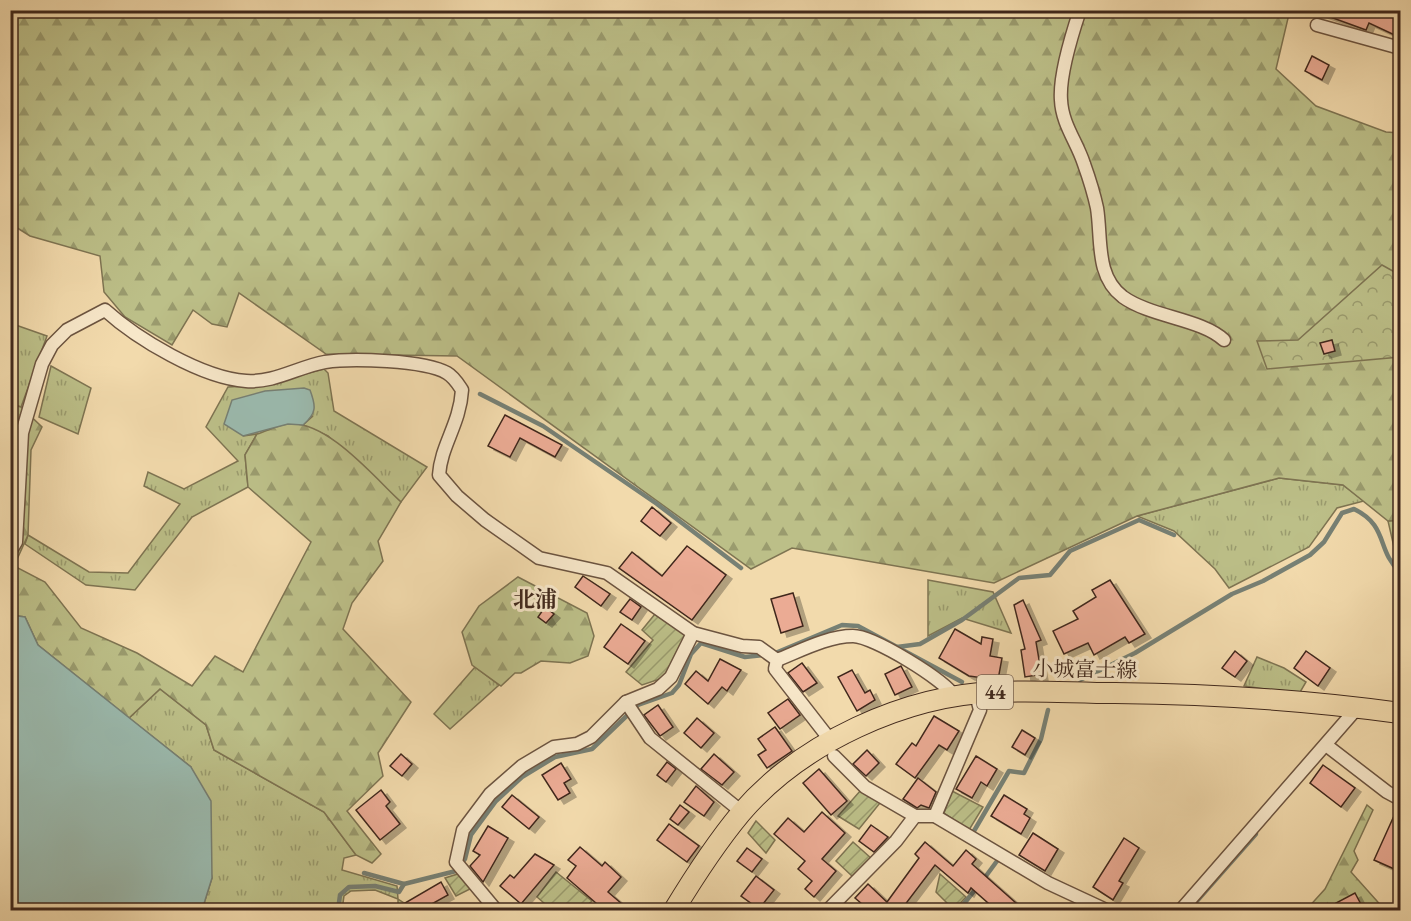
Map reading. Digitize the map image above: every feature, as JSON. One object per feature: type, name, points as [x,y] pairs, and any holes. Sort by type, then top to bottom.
[{"type":"main road","name":"小城富士線","points":[[674,910],[695,875],[742,812],[778,777],[833,749],[870,721],[912,706],[955,696],[997,692],[1151,694],[1253,698],[1401,713]]},
{"type":"street","points":[[1080,10],[1070,40],[1060,99],[1066,125],[1083,161],[1097,207],[1104,272],[1110,284],[1138,305],[1205,330],[1224,340]]},
{"type":"street","points":[[1317,25],[1401,48]]},
{"type":"street","points":[[10,552],[16,542],[22,433],[42,364],[52,345],[67,330],[105,310],[125,328],[201,369],[243,381],[262,381],[326,362],[384,359],[446,372],[462,390],[461,411],[440,463],[439,475],[457,496],[510,539],[539,558],[607,573],[693,633],[742,646],[759,646],[777,660]]},
{"type":"street","points":[[496,910],[456,862],[463,830],[490,794],[522,766],[554,747],[577,744],[591,737],[626,702],[658,689],[671,677],[693,633]]},
{"type":"street","points":[[777,660],[820,644],[853,636],[868,639],[933,675],[949,687],[955,696]]},
{"type":"street","points":[[777,660],[775,669],[833,749],[865,787],[915,816],[935,816],[1048,883],[1106,910]]},
{"type":"street","points":[[935,816],[980,710],[976,694]]},
{"type":"street","points":[[626,702],[650,738],[742,812]]},
{"type":"street","points":[[1181,910],[1358,707]]},
{"type":"street","points":[[1326,746],[1387,792],[1401,799]]},
{"type":"street","points":[[828,910],[896,841],[915,816]]},
{"type":"green space","points":[[10,11],[1288,11],[1276,69],[1316,106],[1386,132],[1400,133],[1400,520],[1388,521],[1343,485],[1279,478],[1137,516],[994,583],[792,548],[751,569],[457,356],[326,354],[239,293],[227,327],[212,324],[193,310],[172,345],[125,317],[104,292],[100,256],[30,236],[11,224]]},
{"type":"green space","points":[[1382,265],[1400,275],[1400,357],[1267,369],[1257,341],[1298,340]]},
{"type":"green space","points":[[10,323],[47,336],[21,407],[11,404]]},
{"type":"green space","points":[[51,366],[91,388],[78,434],[39,417]]},
{"type":"green space","points":[[324,369],[328,373],[334,411],[427,467],[401,502],[328,436],[303,425],[313,416],[243,436],[257,434],[245,455],[248,487],[192,517],[135,590],[86,585],[25,544],[28,535],[89,572],[128,573],[180,504],[144,486],[148,472],[184,489],[238,461],[206,427],[228,387],[264,385]]},
{"type":"green space","points":[[10,404],[21,407],[42,427],[31,450],[28,535],[14,566],[45,582],[81,628],[137,653],[192,686],[215,656],[243,672],[311,542],[248,487],[245,455],[257,434],[288,424],[303,425],[318,431],[349,452],[401,502],[378,541],[383,561],[352,603],[343,629],[411,702],[378,753],[383,776],[347,811],[381,854],[372,863],[356,855],[324,812],[214,750],[206,725],[160,689],[129,718],[38,645],[25,617],[11,615]]},
{"type":"green space","points":[[1279,478],[1343,485],[1364,501],[1337,508],[1309,547],[1229,588],[1215,569],[1174,531],[1137,516]]},
{"type":"green space","points":[[1400,520],[1400,561],[1396,556],[1388,521]]},
{"type":"green space","points":[[518,577],[587,613],[594,636],[588,656],[570,663],[541,661],[521,673],[515,673],[501,686],[472,665],[462,632],[479,606]]},
{"type":"green space","points":[[928,580],[993,592],[1011,633],[962,618],[928,636]]},
{"type":"green space","points":[[655,614],[687,635],[663,678],[642,685],[626,672],[653,640],[642,630]]},
{"type":"green space","points":[[1257,657],[1284,668],[1306,682],[1299,694],[1244,686]]},
{"type":"green space","points":[[475,667],[499,685],[450,729],[434,714]]},
{"type":"green space","points":[[160,689],[206,725],[214,750],[324,812],[356,855],[344,858],[342,870],[397,886],[398,899],[375,890],[351,891],[344,896],[342,910],[202,910],[212,878],[191,767],[129,718]]},
{"type":"green space","points":[[861,790],[880,803],[859,829],[838,816]]},
{"type":"green space","points":[[952,791],[983,807],[969,830],[944,813]]},
{"type":"green space","points":[[1367,805],[1373,810],[1354,851],[1358,860],[1351,872],[1385,910],[1306,910],[1325,889]]},
{"type":"green space","points":[[756,821],[775,840],[766,853],[748,833]]},
{"type":"green space","points":[[853,842],[872,859],[853,877],[836,861]]},
{"type":"green space","points":[[556,872],[592,901],[582,910],[552,910],[537,897]]},
{"type":"green space","points":[[461,873],[472,888],[456,896],[445,878]]},
{"type":"green space","points":[[940,874],[966,897],[954,910],[936,892]]},
{"type":"green space","points":[[398,899],[404,903],[405,910],[398,910]]},
{"type":"shaded area","points":[[304,388],[310,390],[314,409],[311,417],[303,425],[288,424],[243,436],[224,424],[232,400],[265,391]]},
{"type":"shaded area","points":[[11,615],[25,617],[38,645],[191,767],[211,801],[212,878],[202,910],[11,910]]},
{"type":"building","points":[[1311,10],[1373,10],[1378,14],[1380,10],[1390,10],[1401,16],[1401,38],[1369,23],[1366,30]]},
{"type":"building","points":[[1312,56],[1329,65],[1322,80],[1305,71]]},
{"type":"building","points":[[1332,340],[1335,351],[1324,354],[1320,343]]},
{"type":"building","points":[[505,415],[562,445],[555,457],[520,438],[510,457],[488,446]]},
{"type":"building","points":[[652,507],[671,523],[660,536],[641,521]]},
{"type":"building","points":[[687,546],[726,575],[692,620],[619,568],[632,552],[662,576]]},
{"type":"building","points":[[583,576],[610,594],[601,606],[575,587]]},
{"type":"building","points":[[1110,580],[1145,634],[1129,643],[1125,637],[1094,655],[1088,643],[1064,654],[1053,631],[1078,619],[1073,611],[1096,597],[1092,590]]},
{"type":"building","points":[[793,593],[803,626],[781,633],[771,599]]},
{"type":"building","points":[[630,599],[641,607],[632,620],[620,612]]},
{"type":"building","points":[[1023,600],[1041,640],[1036,642],[1042,677],[1039,678],[1037,675],[1025,677],[1021,650],[1025,649],[1014,605]]},
{"type":"building","points":[[545,607],[554,614],[546,623],[538,617]]},
{"type":"building","points":[[621,624],[645,641],[628,664],[604,647]]},
{"type":"building","points":[[955,629],[981,644],[982,637],[993,639],[990,656],[1002,658],[998,680],[969,676],[939,658]]},
{"type":"building","points":[[1235,651],[1247,661],[1235,677],[1222,668]]},
{"type":"building","points":[[1306,651],[1330,668],[1318,686],[1294,668]]},
{"type":"building","points":[[720,659],[741,670],[727,691],[722,687],[708,704],[685,684],[696,671],[708,681]]},
{"type":"building","points":[[802,663],[817,683],[803,692],[788,673]]},
{"type":"building","points":[[901,666],[912,687],[895,695],[885,674]]},
{"type":"building","points":[[852,670],[865,693],[870,690],[875,700],[857,711],[838,677]]},
{"type":"building","points":[[788,699],[800,715],[780,729],[768,713]]},
{"type":"building","points":[[658,705],[673,727],[660,736],[644,715]]},
{"type":"building","points":[[934,716],[959,731],[947,750],[939,745],[915,778],[896,764],[912,743],[916,746]]},
{"type":"building","points":[[697,718],[714,733],[701,748],[684,733]]},
{"type":"building","points":[[775,727],[792,751],[767,768],[758,755],[766,750],[758,739]]},
{"type":"building","points":[[1022,730],[1035,738],[1025,755],[1012,747]]},
{"type":"building","points":[[867,750],[879,763],[866,776],[853,764]]},
{"type":"building","points":[[401,754],[412,764],[402,776],[390,766]]},
{"type":"building","points":[[714,754],[734,772],[722,785],[701,769]]},
{"type":"building","points":[[976,756],[997,769],[987,786],[981,782],[972,798],[956,789]]},
{"type":"building","points":[[667,762],[676,769],[666,782],[657,775]]},
{"type":"building","points":[[561,763],[571,779],[564,783],[570,793],[558,800],[542,775]]},
{"type":"building","points":[[1323,765],[1355,788],[1341,807],[1310,783]]},
{"type":"building","points":[[819,769],[847,801],[831,815],[803,783]]},
{"type":"building","points":[[918,778],[936,792],[929,808],[921,805],[917,808],[903,799]]},
{"type":"building","points":[[696,786],[714,802],[704,816],[684,802]]},
{"type":"building","points":[[381,790],[390,802],[386,806],[400,824],[380,840],[356,810]]},
{"type":"building","points":[[512,795],[539,817],[529,829],[502,807]]},
{"type":"building","points":[[1004,795],[1027,809],[1024,814],[1030,818],[1021,834],[991,816]]},
{"type":"building","points":[[680,805],[689,812],[678,825],[670,819]]},
{"type":"building","points":[[1398,807],[1401,807],[1401,872],[1374,860]]},
{"type":"building","points":[[822,812],[845,833],[822,859],[836,871],[814,897],[805,889],[812,881],[798,869],[805,861],[774,834],[788,818],[804,832]]},
{"type":"building","points":[[669,824],[699,846],[687,862],[657,840]]},
{"type":"building","points":[[871,825],[888,837],[874,852],[859,841]]},
{"type":"building","points":[[488,826],[508,838],[483,882],[470,866],[480,855],[473,851]]},
{"type":"building","points":[[1033,833],[1058,849],[1045,871],[1019,855]]},
{"type":"building","points":[[1124,838],[1139,848],[1119,881],[1123,883],[1113,900],[1093,887]]},
{"type":"building","points":[[925,842],[953,866],[966,850],[976,859],[972,864],[1024,910],[996,910],[971,888],[968,893],[935,865],[901,910],[869,910],[855,898],[868,884],[887,902],[919,858],[915,854]]},
{"type":"building","points":[[580,847],[602,866],[605,862],[621,877],[608,892],[629,910],[604,910],[567,878],[576,866],[568,860]]},
{"type":"building","points":[[747,848],[762,859],[752,872],[737,861]]},
{"type":"building","points":[[535,854],[554,865],[521,904],[500,886],[510,875],[514,878]]},
{"type":"building","points":[[756,876],[774,890],[759,909],[741,896]]},
{"type":"building","points":[[441,882],[448,895],[421,910],[393,910]]},
{"type":"building","points":[[1355,893],[1364,910],[1340,910],[1336,903]]},
{"type":"waterway","points":[[480,394],[543,426],[657,504],[741,568]]},
{"type":"waterway","points":[[1080,680],[1135,653],[1232,594],[1263,581],[1310,555],[1324,542],[1342,513],[1354,509],[1373,523],[1388,555],[1400,572]]},
{"type":"waterway","points":[[897,647],[920,644],[962,620],[1019,578],[1050,575],[1070,551],[1139,520],[1174,535]]},
{"type":"waterway","points":[[773,654],[842,625],[858,626],[962,682]]},
{"type":"waterway","points":[[364,873],[404,884],[456,871],[465,859],[471,835],[496,801],[522,777],[555,757],[592,749],[638,705],[672,693],[679,685],[691,654],[701,643],[745,657],[764,655]]},
{"type":"waterway","points":[[974,831],[1009,771],[1024,773],[1041,739],[1048,710]]},
{"type":"waterway","points":[[1189,910],[1256,834]]},
{"type":"waterway","points":[[983,880],[997,861]]},
{"type":"waterway","points":[[338,910],[340,895],[349,887],[375,886],[399,892],[404,884]]},
{"type":"waterway","points":[[959,910],[978,886]]},
{"type":"district","name":"北浦","points":[[535,599]]}]
